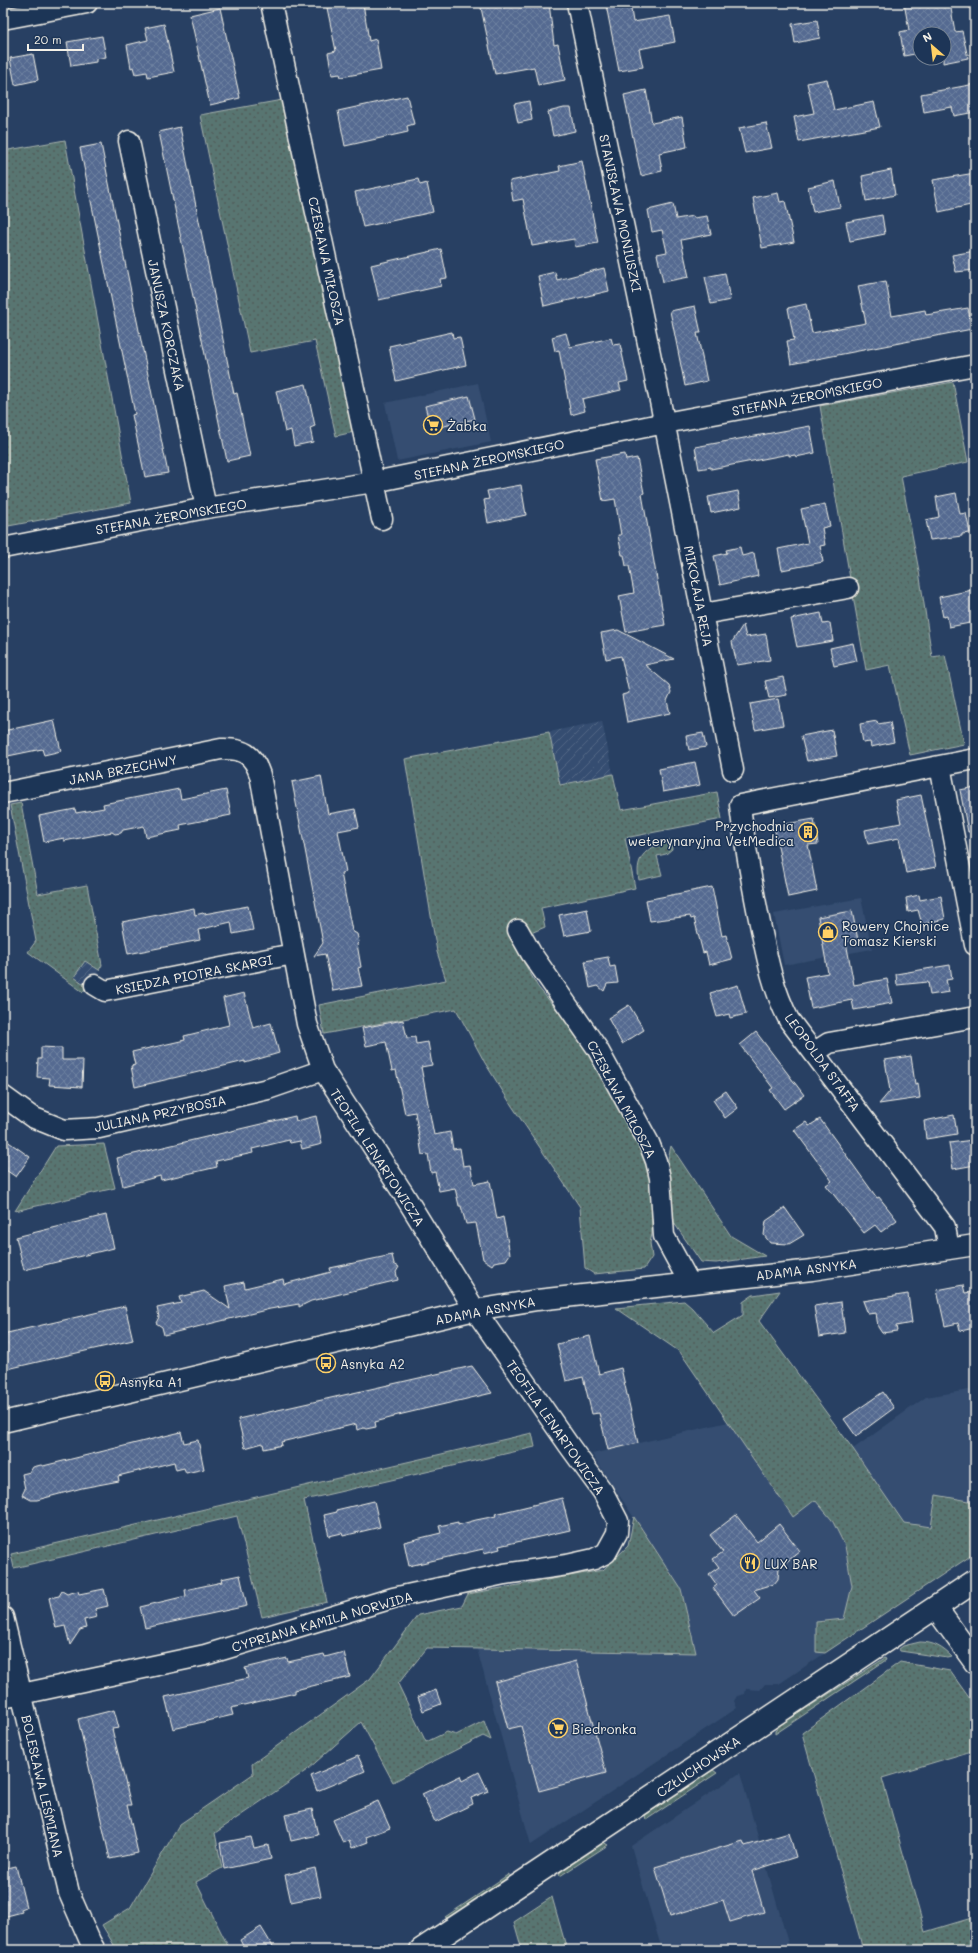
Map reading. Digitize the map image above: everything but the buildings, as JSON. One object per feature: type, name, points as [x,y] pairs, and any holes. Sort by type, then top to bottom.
[{"type":"main road","name":"CZŁUCHOWSKA","points":[[421,1950],[975,1581]]},
{"type":"main road","points":[[936,1608],[975,1662]]},
{"type":"street","points":[[3,18],[87,3]]},
{"type":"street","name":"CZESŁAWA MIŁOSZA","points":[[271,3],[382,519]]},
{"type":"street","name":"STANISŁAWA MONIUSZKI","points":[[577,3],[665,423]]},
{"type":"street","name":"JANUSZA KORCZAKA","points":[[129,141],[206,508]]},
{"type":"street","name":"STEFANA ŻEROMSKIEGO","points":[[3,548],[206,508],[374,482],[665,423],[975,365]]},
{"type":"street","name":"MIKOŁAJA REJA","points":[[665,423],[733,770]]},
{"type":"street","points":[[703,614],[848,588]]},
{"type":"street","name":"JANA BRZECHWY","points":[[3,793],[214,750],[243,750]]},
{"type":"street","name":"TEOFILA LENARTOWICZA","points":[[243,750],[254,762],[260,775],[307,1024],[323,1070],[403,1193],[475,1310],[603,1492],[618,1521]]},
{"type":"street","points":[[975,759],[940,766],[975,946]]},
{"type":"street","name":"LEOPOLDA STAFFA","points":[[940,766],[740,805],[745,847],[770,973],[778,997],[789,1020],[815,1052],[945,1227],[949,1250]]},
{"type":"street","name":"CZESŁAWA MIŁOSZA","points":[[518,930],[531,953],[597,1048],[649,1143],[656,1160],[660,1178],[664,1236],[689,1282]]},
{"type":"street","name":"KSIĘDZA PIOTRA SKARGI","points":[[96,985],[105,991],[293,954]]},
{"type":"street","points":[[815,1052],[829,1043],[975,1017]]},
{"type":"street","name":"JULIANA PRZYBOSIA","points":[[3,1096],[32,1117],[64,1130],[99,1128],[268,1089],[323,1070]]},
{"type":"street","name":"ADAMA ASNYKA","points":[[3,1422],[475,1310],[537,1300],[689,1282],[812,1270],[975,1245]]},
{"type":"street","name":"CYPRIANA KAMILA NORWIDA","points":[[12,1696],[205,1654],[393,1598],[504,1574],[567,1566],[594,1559],[606,1552],[613,1543],[617,1533],[618,1521]]},
{"type":"street","name":"BOLESŁAWA LEŚMIANA","points":[[3,1617],[12,1696],[69,1893],[90,1942],[95,1950]]},
{"type":"shaded area","points":[[478,383],[491,442],[397,461],[385,403]]},
{"type":"shaded area","points":[[602,721],[613,774],[560,785],[549,732]]},
{"type":"shaded area","points":[[861,898],[872,949],[784,965],[774,914]]},
{"type":"shaded area","points":[[86,961],[99,970],[87,986],[74,977]]},
{"type":"shaded area","points":[[975,1389],[975,1502],[936,1495],[931,1527],[904,1523],[853,1449],[926,1397]]},
{"type":"shaded area","points":[[728,1422],[793,1517],[816,1500],[832,1520],[845,1546],[852,1586],[844,1619],[816,1622],[816,1652],[825,1653],[779,1684],[765,1684],[760,1690],[746,1689],[745,1694],[737,1696],[734,1701],[737,1708],[531,1845],[477,1649],[696,1653],[681,1589],[592,1454]]},
{"type":"shaded area","points":[[740,1773],[790,1950],[662,1950],[631,1846]]},
{"type":"green space","points":[[282,100],[354,432],[336,436],[315,341],[250,353],[200,115]]},
{"type":"green space","points":[[65,140],[131,503],[3,527],[3,151]]},
{"type":"green space","points":[[953,382],[968,462],[901,476],[919,571],[932,657],[945,655],[964,744],[910,755],[890,665],[866,670],[820,406]]},
{"type":"green space","points":[[549,732],[560,785],[613,774],[621,810],[717,792],[722,819],[625,838],[635,888],[541,908],[545,927],[531,933],[519,954],[538,987],[572,1028],[604,1076],[639,1146],[652,1180],[652,1234],[650,1243],[652,1257],[644,1269],[594,1274],[585,1268],[580,1207],[485,1063],[456,1009],[324,1034],[319,1005],[446,980],[437,952],[405,759]]},
{"type":"green space","points":[[21,803],[38,894],[87,885],[102,965],[99,970],[85,961],[74,977],[87,986],[83,992],[28,952],[36,941],[10,805]]},
{"type":"green space","points":[[670,840],[672,849],[666,854],[657,856],[662,875],[639,880],[638,871],[641,858],[650,849]]},
{"type":"green space","points":[[104,1144],[115,1188],[15,1211],[56,1146]]},
{"type":"green space","points":[[671,1146],[731,1236],[765,1256],[716,1263],[701,1262],[674,1223],[668,1159]]},
{"type":"green space","points":[[780,1291],[759,1321],[853,1449],[904,1523],[931,1527],[936,1495],[975,1502],[975,1553],[825,1653],[816,1652],[816,1622],[844,1619],[852,1586],[845,1546],[832,1520],[815,1500],[793,1517],[680,1352],[616,1308],[684,1301],[714,1333],[743,1315],[743,1302],[753,1295]]},
{"type":"green space","points":[[532,1433],[535,1447],[304,1500],[327,1602],[262,1617],[237,1516],[14,1568],[11,1554]]},
{"type":"green space","points":[[634,1517],[681,1589],[696,1653],[427,1648],[398,1684],[426,1742],[447,1732],[456,1735],[484,1721],[491,1740],[483,1736],[393,1782],[361,1722],[307,1770],[215,1833],[222,1868],[196,1882],[230,1950],[117,1950],[102,1925],[130,1908],[180,1824],[253,1774],[252,1764],[370,1679],[418,1615],[462,1606],[468,1594],[603,1570],[628,1546]]},
{"type":"green space","points":[[920,1642],[938,1646],[952,1657],[948,1658],[900,1651],[899,1649],[903,1646]]},
{"type":"green space","points":[[885,1658],[886,1660],[775,1734],[775,1731],[780,1725]]},
{"type":"green space","points":[[900,1662],[950,1671],[975,1706],[975,1750],[882,1778],[925,1932],[975,1917],[975,1950],[846,1950],[862,1946],[802,1733]]},
{"type":"green space","points":[[713,1770],[717,1773],[646,1820],[645,1815]]},
{"type":"green space","points":[[603,1842],[608,1845],[560,1876],[559,1874],[561,1871]]},
{"type":"green space","points":[[509,1874],[509,1877],[448,1918],[445,1917]]},
{"type":"green space","points":[[552,1897],[567,1950],[522,1950],[514,1922]]},
{"type":"place","name":"Żabka","points":[[433,425]]},
{"type":"place","name":"Przychodnia weterynaryjna VetMedica","points":[[808,832]]},
{"type":"place","name":"Rowery Chojnice Tomasz Kierski","points":[[828,932]]},
{"type":"place","name":"Asnyka A2","points":[[326,1363]]},
{"type":"place","name":"Asnyka A1","points":[[105,1381]]},
{"type":"place","name":"LUX BAR","points":[[750,1563]]},
{"type":"place","name":"Biedronka","points":[[558,1728]]}]
